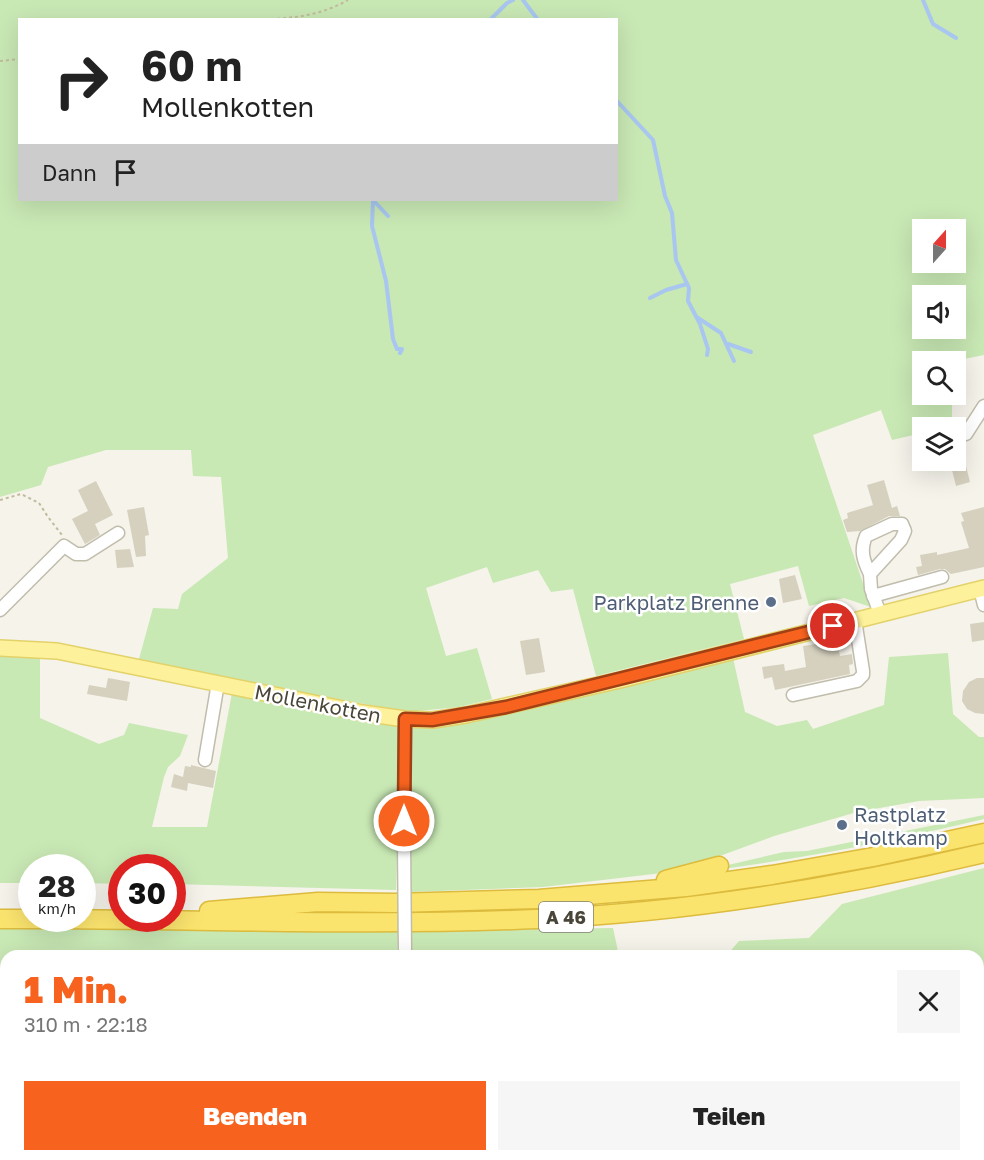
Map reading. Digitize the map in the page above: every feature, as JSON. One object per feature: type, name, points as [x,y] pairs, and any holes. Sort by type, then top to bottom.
[{"type":"highway","name":"A 46","points":[[186,913],[318,902],[484,901],[612,894],[772,875],[885,855],[984,833]]},
{"type":"highway","name":"A 46","points":[[0,919],[393,923],[540,919],[686,907],[778,894],[876,877],[984,853]]},
{"type":"highway","points":[[612,894],[719,866]]},
{"type":"highway","points":[[0,908],[18,909]]},
{"type":"main road","name":"Mollenkotten","points":[[0,648],[57,651],[405,719],[432,720],[506,707],[982,589]]},
{"type":"street","points":[[966,434],[984,406]]},
{"type":"street","points":[[0,610],[64,546],[76,554],[85,554],[118,533]]},
{"type":"street","points":[[870,574],[873,596],[880,614]]},
{"type":"street","points":[[873,596],[942,577]]},
{"type":"street","points":[[982,589],[984,605]]},
{"type":"street","points":[[793,695],[857,681],[861,678],[863,671],[855,620]]},
{"type":"street","points":[[205,760],[218,683]]},
{"type":"street","points":[[405,719],[405,950]]},
{"type":"path","points":[[280,18],[307,16],[330,10],[348,0]]},
{"type":"path","points":[[0,61],[18,59]]},
{"type":"path","points":[[0,500],[21,494],[39,503],[64,538],[64,546]]},
{"type":"green space","points":[[0,0],[984,0],[984,355],[966,359],[966,351],[912,351],[912,405],[952,405],[952,417],[912,417],[912,435],[892,440],[881,410],[813,435],[871,607],[844,598],[809,606],[798,566],[730,584],[744,639],[596,676],[573,589],[551,592],[538,570],[493,583],[487,567],[426,588],[446,656],[477,648],[492,699],[459,707],[407,712],[139,659],[153,608],[178,609],[182,594],[228,558],[221,477],[193,476],[191,450],[106,450],[48,467],[41,485],[0,497]]},
{"type":"green space","points":[[948,653],[953,714],[979,737],[984,737],[984,798],[919,801],[857,812],[774,836],[679,871],[543,887],[411,892],[411,727],[557,702],[733,658],[745,712],[777,726],[807,720],[813,729],[884,705],[889,657]]},
{"type":"green space","points":[[0,655],[40,656],[40,718],[99,744],[124,735],[129,723],[188,735],[180,756],[168,767],[164,777],[152,827],[207,827],[232,693],[401,725],[396,890],[186,884],[186,854],[108,854],[108,884],[96,883],[96,854],[18,854],[18,883],[0,883]]},
{"type":"green space","points":[[984,815],[984,819],[886,841],[723,869],[728,865],[784,852],[807,851]]},
{"type":"green space","points":[[984,868],[984,950],[731,950],[739,941],[809,938],[842,904]]},
{"type":"green space","points":[[0,924],[18,924],[18,932],[96,932],[96,926],[108,926],[108,932],[186,932],[186,928],[398,932],[397,950],[0,950]]},
{"type":"green space","points":[[613,928],[618,950],[410,950],[410,931]]},
{"type":"building","points":[[966,466],[970,482],[956,486],[952,471],[966,471]]},
{"type":"building","points":[[884,480],[892,508],[897,506],[900,516],[889,516],[860,531],[847,532],[843,520],[848,518],[847,513],[873,505],[867,485]]},
{"type":"building","points":[[96,481],[113,515],[95,524],[100,535],[85,544],[72,519],[88,511],[78,490]]},
{"type":"building","points":[[144,507],[149,535],[145,536],[146,556],[136,557],[127,510]]},
{"type":"building","points":[[984,507],[984,567],[951,574],[945,569],[940,569],[918,575],[916,567],[922,566],[920,555],[937,552],[937,555],[969,548],[961,522],[964,521],[961,513]]},
{"type":"building","points":[[130,549],[134,567],[117,568],[115,550]]},
{"type":"building","points":[[795,575],[802,599],[783,603],[779,579]]},
{"type":"building","points":[[984,622],[984,640],[972,642],[970,624]]},
{"type":"building","points":[[539,638],[545,672],[526,675],[520,641]]},
{"type":"building","points":[[837,641],[840,656],[852,654],[853,664],[849,665],[850,674],[775,690],[772,677],[764,679],[762,667],[784,664],[785,671],[806,667],[803,646]]},
{"type":"building","points":[[108,678],[130,682],[127,701],[87,694],[89,685],[106,688]]},
{"type":"building","points":[[977,678],[984,678],[984,714],[967,709],[962,701],[963,691],[969,682]]},
{"type":"building","points":[[191,765],[216,771],[213,788],[188,783],[187,791],[171,787],[174,774],[183,777],[185,766],[191,767]]},
{"type":"waterway","points":[[492,18],[513,0]]},
{"type":"waterway","points":[[523,0],[536,18]]},
{"type":"waterway","points":[[923,0],[933,24],[956,38]]},
{"type":"waterway","points":[[618,102],[653,140],[665,196],[672,213],[676,260],[689,288],[688,301],[700,324],[708,349],[707,355]]},
{"type":"waterway","points":[[373,201],[372,226],[386,281],[393,339],[397,349],[402,349],[400,353]]},
{"type":"waterway","points":[[374,201],[388,216]]},
{"type":"waterway","points":[[650,298],[666,290],[687,284]]},
{"type":"waterway","points":[[698,318],[721,333],[734,361]]},
{"type":"waterway","points":[[728,344],[751,352]]},
{"type":"place","name":"Parkplatz Brenne","points":[[771,602]]},
{"type":"place","name":"Rastplatz Holtkamp","points":[[842,825]]},
{"type":"route","points":[[404,821],[405,719],[432,720],[506,707],[833,626]]}]
